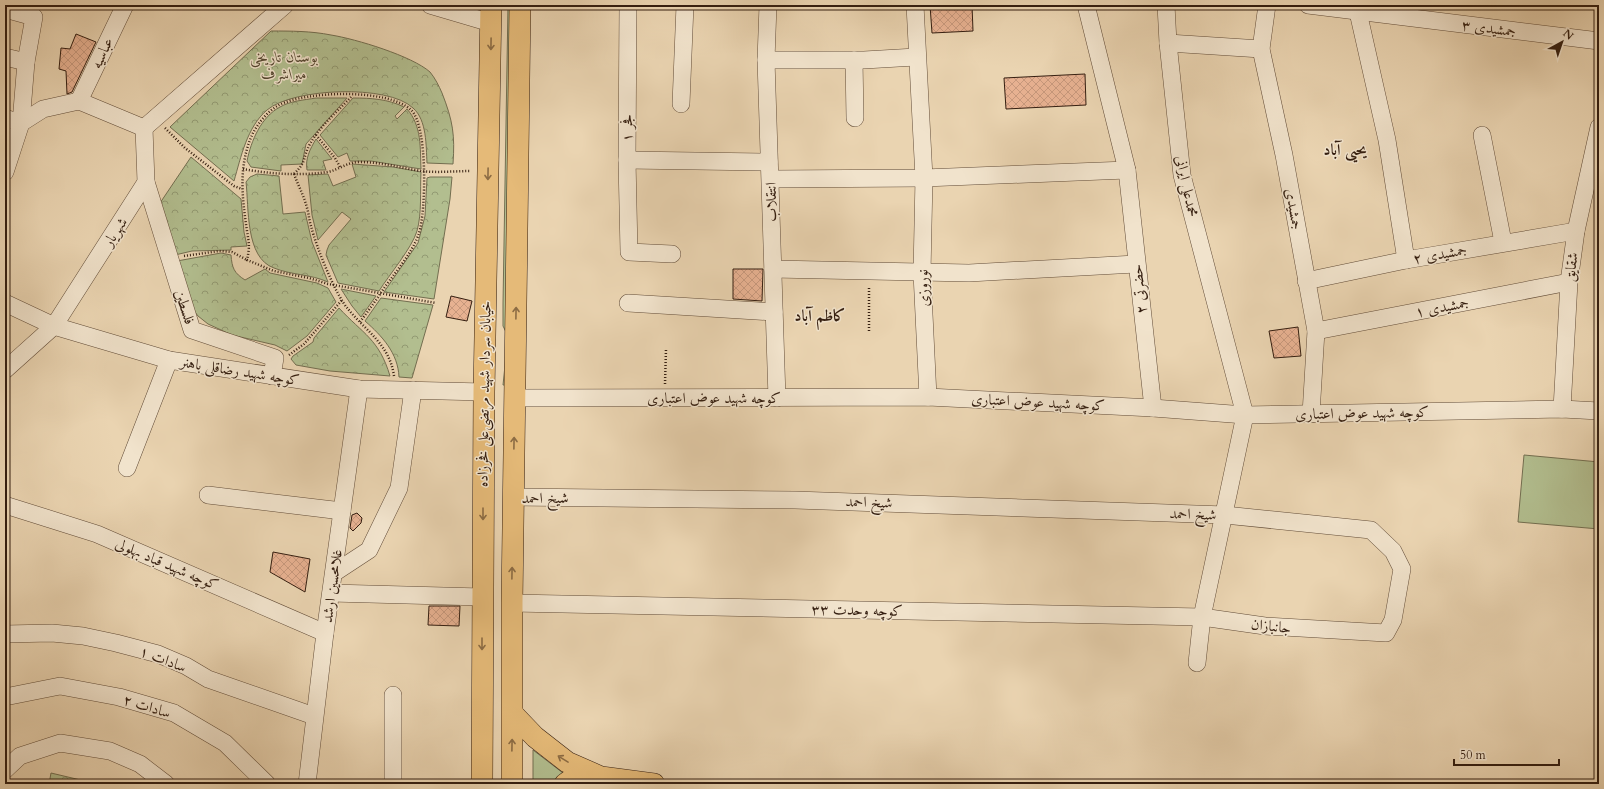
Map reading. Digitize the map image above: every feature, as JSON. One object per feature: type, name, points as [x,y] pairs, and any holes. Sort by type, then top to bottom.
[{"type":"main road","name":"خیابان سردار شهید مرتضی‌علی فخرزاده","points":[[512,784],[513,497],[520,5]]},
{"type":"main road","name":"خیابان سردار شهید مرتضی‌علی فخرزاده","points":[[482,784],[484,392],[491,14]]},
{"type":"main road","points":[[513,714],[549,750],[567,762],[601,778]]},
{"type":"main road","points":[[565,784],[574,777],[585,775],[654,784]]},
{"type":"street","name":"عباسیه","points":[[79,101],[125,5]]},
{"type":"street","points":[[146,182],[149,123],[285,5]]},
{"type":"street","points":[[430,5],[491,14]]},
{"type":"street","name":"فجر ۱","points":[[628,5],[627,160],[629,252],[672,254]]},
{"type":"street","points":[[681,104],[685,5]]},
{"type":"street","name":"انتقلاب","points":[[768,5],[766,60],[778,398]]},
{"type":"street","name":"نوروزی","points":[[915,5],[916,57],[924,178],[922,273],[928,397]]},
{"type":"street","name":"حضرتی ۲","points":[[1086,5],[1128,170],[1136,264],[1153,408]]},
{"type":"street","name":"محمدعلی ایرانی","points":[[1166,5],[1168,43],[1182,175],[1245,415]]},
{"type":"street","name":"جمشیدی","points":[[1267,5],[1261,49],[1284,155],[1316,331],[1311,414]]},
{"type":"street","name":"جمشیدی ۳","points":[[1308,5],[1599,41]]},
{"type":"street","points":[[5,9],[34,17],[13,121],[5,172]]},
{"type":"street","points":[[1358,12],[1387,140],[1406,260]]},
{"type":"street","points":[[1168,43],[1261,49]]},
{"type":"street","points":[[5,57],[26,62]]},
{"type":"street","points":[[766,60],[854,60],[916,57]]},
{"type":"street","points":[[854,60],[855,118]]},
{"type":"street","points":[[13,121],[43,109],[79,101],[149,123]]},
{"type":"street","name":"شقایق","points":[[1562,409],[1569,282],[1576,232],[1599,127]]},
{"type":"street","points":[[1482,135],[1504,242]]},
{"type":"street","points":[[627,160],[770,170],[924,178],[1128,170]]},
{"type":"street","name":"شهریار","points":[[5,370],[54,326],[146,182]]},
{"type":"street","name":"فلسطین","points":[[146,182],[192,330],[275,358],[272,376]]},
{"type":"street","name":"جمشیدی ۲","points":[[1306,281],[1406,260],[1504,242],[1576,232]]},
{"type":"street","points":[[773,269],[922,273],[1029,271],[1136,264]]},
{"type":"street","name":"جمشیدی ۱","points":[[1316,331],[1569,282]]},
{"type":"street","points":[[628,303],[774,312]]},
{"type":"street","name":"کوچه شهید رضاقلی باهنر","points":[[5,304],[54,326],[169,360],[359,389],[484,392]]},
{"type":"street","points":[[126,468],[169,360]]},
{"type":"street","name":"غلامحسین ارشد","points":[[307,784],[314,716],[359,389]]},
{"type":"street","points":[[334,573],[369,550],[399,488],[413,390]]},
{"type":"street","name":"کوچه شهید عوض اعتباری","points":[[515,398],[928,397],[1153,408],[1245,415],[1562,409],[1599,411]]},
{"type":"street","points":[[1197,663],[1202,617],[1225,515],[1245,415]]},
{"type":"street","points":[[208,495],[342,512]]},
{"type":"street","name":"شیخ احمد","points":[[513,497],[795,500],[1225,515],[1371,530],[1394,551],[1402,569],[1393,620],[1386,633],[1340,632]]},
{"type":"street","name":"کوچه شهید قباد بهلولی","points":[[5,505],[97,534],[325,633]]},
{"type":"street","points":[[331,593],[482,597]]},
{"type":"street","name":"کوچه وحدت ۳۳","points":[[512,603],[1202,617]]},
{"type":"street","name":"جانبازان","points":[[1202,617],[1265,626],[1340,632]]},
{"type":"street","name":"سادات ۱","points":[[5,634],[68,635],[116,643],[158,654],[186,666],[208,679],[314,716]]},
{"type":"street","name":"سادات ۲","points":[[5,697],[60,686],[119,697],[174,713],[224,743],[267,784]]},
{"type":"street","points":[[393,695],[393,784]]},
{"type":"street","points":[[5,770],[20,756],[60,743],[110,751],[140,764],[166,784]]},
{"type":"path","points":[[294,174],[304,164],[309,145],[316,135],[353,95]]},
{"type":"path","points":[[247,260],[250,245],[242,189],[246,151],[258,125],[274,108],[289,101],[312,96],[381,96],[403,104],[412,110],[422,132],[424,171],[422,215],[419,234],[413,246],[360,322]]},
{"type":"path","points":[[149,123],[185,148],[234,186],[242,189]]},
{"type":"path","points":[[316,135],[335,158],[340,167]]},
{"type":"path","points":[[243,169],[280,174],[328,172],[351,163],[360,162],[393,165],[424,171],[456,171]]},
{"type":"path","points":[[294,174],[307,208],[315,240],[334,285],[342,300],[388,353],[393,367],[394,376]]},
{"type":"path","points":[[193,254],[219,251],[232,252],[274,271],[380,294],[436,302]]},
{"type":"path","points":[[869,272],[869,330]]},
{"type":"path","points":[[304,344],[342,300]]},
{"type":"path","points":[[665,398],[666,349]]},
{"type":"green space","points":[[508,5],[514,5],[509,362],[506,385],[503,385],[508,336],[503,326],[503,304]]},
{"type":"green space","name":"بوستان تاریخی میراشرف","points":[[271,31],[294,31],[342,37],[397,54],[422,66],[430,72],[437,82],[449,112],[454,145],[453,164],[427,163],[426,141],[421,119],[413,108],[401,100],[363,92],[318,93],[297,97],[280,103],[267,110],[260,117],[254,125],[242,152],[234,181],[170,127]]},
{"type":"green space","name":"بوستان تاریخی میراشرف","points":[[316,98],[347,98],[306,144],[302,164],[281,165],[281,171],[251,167],[247,161],[251,146],[258,130],[267,117],[273,111],[288,103]]},
{"type":"green space","name":"بوستان تاریخی میراشرف","points":[[353,98],[366,98],[392,102],[404,107],[395,116],[397,119],[407,109],[418,130],[421,169],[371,161],[350,161],[347,153],[338,157],[320,135]]},
{"type":"green space","points":[[316,139],[332,159],[323,161],[326,170],[307,170],[308,154]]},
{"type":"green space","points":[[191,157],[241,199],[244,232],[247,246],[231,247],[231,250],[192,251],[175,255],[160,203]]},
{"type":"green space","points":[[352,164],[393,167],[421,172],[419,224],[417,231],[405,253],[379,291],[338,283],[326,255],[329,245],[351,219],[342,212],[318,240],[312,215],[308,175],[328,174],[333,186],[356,177]]},
{"type":"green space","points":[[257,174],[279,176],[283,214],[305,212],[312,242],[328,282],[314,277],[274,268],[265,262],[258,254],[250,231],[246,182],[250,177]]},
{"type":"green space","points":[[452,177],[450,199],[434,299],[384,292],[418,243],[425,216],[427,178]]},
{"type":"green space","points":[[221,253],[231,255],[234,270],[245,280],[265,269],[270,273],[317,283],[328,288],[336,302],[307,336],[287,351],[275,345],[232,335],[208,324],[198,316],[191,307],[177,261]]},
{"type":"green space","points":[[341,289],[376,296],[361,317]]},
{"type":"green space","points":[[381,298],[433,305],[412,378],[399,377],[396,360],[388,346],[365,321]]},
{"type":"green space","points":[[339,308],[369,338],[381,353],[390,376],[330,371],[296,365],[291,359],[313,342],[314,338]]},
{"type":"green space","points":[[1524,455],[1599,462],[1599,529],[1518,522]]},
{"type":"green space","points":[[533,750],[563,773],[555,784],[533,784]]},
{"type":"green space","points":[[51,773],[89,782],[89,784],[49,784]]},
{"type":"building","points":[[930,5],[972,5],[973,31],[932,33]]},
{"type":"building","points":[[76,34],[96,42],[72,92],[67,94],[66,71],[59,69],[61,48],[70,49]]},
{"type":"building","points":[[1085,74],[1086,105],[1006,109],[1004,78]]},
{"type":"building","points":[[733,269],[763,269],[762,301],[733,299]]},
{"type":"building","points":[[451,296],[472,301],[467,321],[446,317]]},
{"type":"building","points":[[1298,327],[1301,356],[1274,358],[1269,331]]},
{"type":"building","points":[[357,513],[362,518],[361,523],[353,531],[350,528],[352,515]]},
{"type":"building","points":[[273,552],[310,559],[305,592],[270,572]]},
{"type":"building","points":[[429,606],[460,606],[459,626],[428,625]]},
{"type":"district","name":"یحیی آباد","points":[[1345,150]]},
{"type":"district","name":"کاظم آباد","points":[[820,316]]}]
